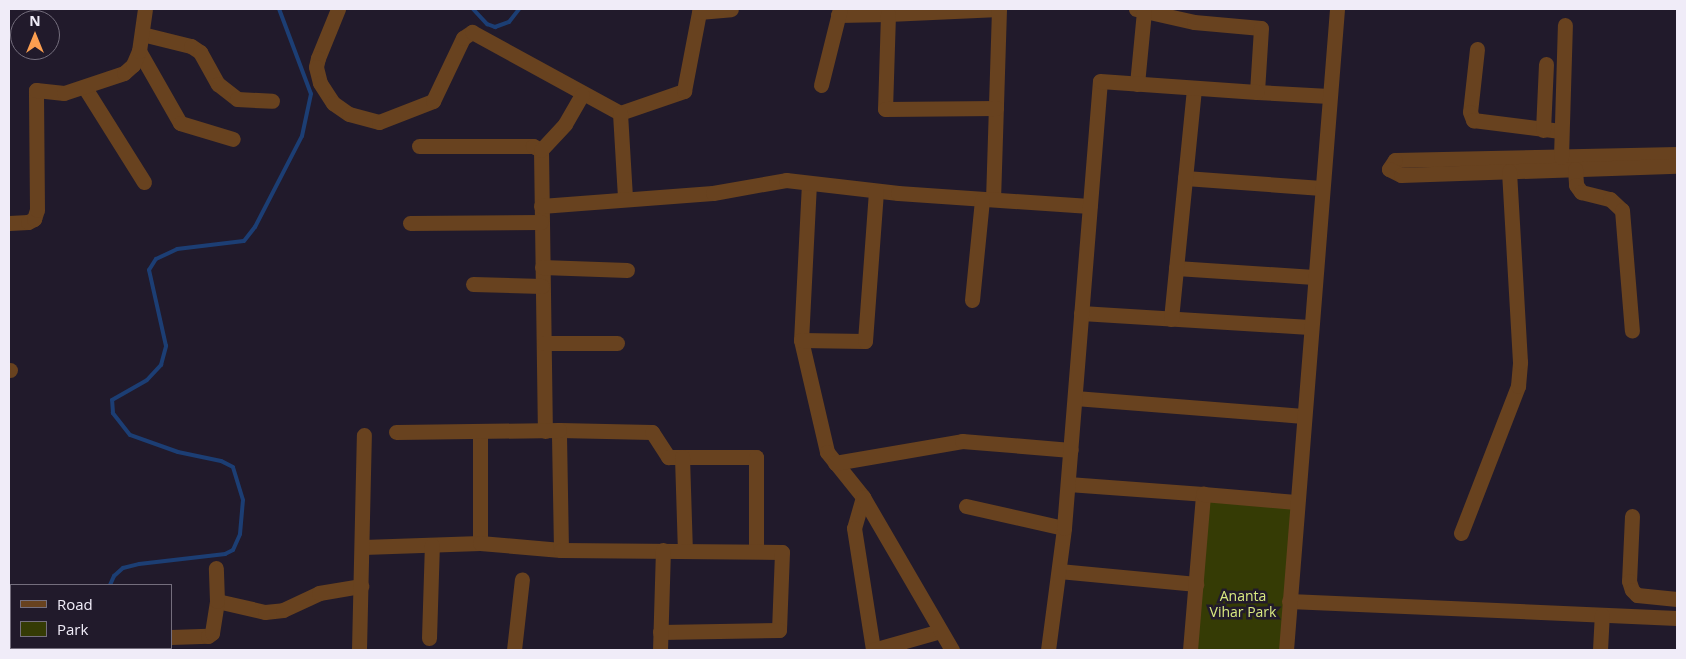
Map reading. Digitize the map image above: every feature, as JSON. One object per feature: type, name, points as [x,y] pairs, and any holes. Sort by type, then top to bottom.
[{"type":"street","points":[[9,223],[28,222],[37,210],[36,90],[64,94],[124,73],[133,65],[139,51],[145,9]]},
{"type":"street","points":[[338,9],[316,67],[320,83],[333,103],[348,114],[379,122],[434,101],[463,38],[472,32],[582,94],[620,113],[684,91],[699,12],[731,9]]},
{"type":"street","points":[[821,85],[839,12],[1000,9],[996,108],[988,199],[972,300]]},
{"type":"street","points":[[1286,650],[1296,502],[1337,9]]},
{"type":"street","points":[[1137,84],[1140,10],[1194,22],[1262,28],[1257,92]]},
{"type":"street","points":[[888,11],[885,109],[996,108]]},
{"type":"street","points":[[1561,157],[1560,131],[1565,26]]},
{"type":"street","points":[[142,34],[191,46],[200,52],[218,84],[229,95],[238,99],[272,100]]},
{"type":"street","points":[[1477,49],[1470,117],[1477,123],[1560,131]]},
{"type":"street","points":[[139,51],[180,123],[233,139]]},
{"type":"street","points":[[1543,130],[1546,64]]},
{"type":"street","points":[[1048,650],[1064,528],[1100,82],[1329,96]]},
{"type":"street","points":[[85,88],[144,182]]},
{"type":"street","points":[[1171,319],[1194,88]]},
{"type":"street","points":[[561,550],[544,343],[541,150],[565,124],[582,94]]},
{"type":"street","points":[[620,113],[625,198]]},
{"type":"street","points":[[419,146],[533,146],[541,150]]},
{"type":"street","points":[[1677,154],[1395,160],[1389,169],[1401,175],[1677,166]]},
{"type":"street","points":[[1575,169],[1576,185],[1581,192],[1610,199],[1622,210],[1632,330]]},
{"type":"street","points":[[1461,533],[1518,386],[1520,362],[1509,171]]},
{"type":"street","points":[[1185,178],[1322,188]]},
{"type":"street","points":[[541,206],[625,198],[713,193],[786,180],[876,191],[1090,206]]},
{"type":"street","points":[[808,183],[801,340],[827,452],[863,497],[952,650]]},
{"type":"street","points":[[801,340],[865,341],[876,191]]},
{"type":"street","points":[[410,223],[541,222]]},
{"type":"street","points":[[542,267],[627,270]]},
{"type":"street","points":[[1176,268],[1314,277]]},
{"type":"street","points":[[473,284],[542,286]]},
{"type":"street","points":[[1081,313],[1310,327]]},
{"type":"street","points":[[544,343],[617,343]]},
{"type":"street","points":[[1075,398],[1303,416]]},
{"type":"street","points":[[396,432],[652,432],[668,456],[756,457],[756,550]]},
{"type":"street","points":[[480,433],[480,543]]},
{"type":"street","points":[[359,650],[363,547],[364,435]]},
{"type":"street","points":[[835,462],[962,441],[1070,450]]},
{"type":"street","points":[[682,457],[685,550]]},
{"type":"street","points":[[1068,484],[1296,502]]},
{"type":"street","points":[[1190,650],[1203,494]]},
{"type":"street","points":[[863,497],[854,528],[874,650],[940,631]]},
{"type":"street","points":[[966,506],[1064,528]]},
{"type":"street","points":[[1632,516],[1629,581],[1632,590],[1637,595],[1677,599]]},
{"type":"street","points":[[363,547],[480,543],[561,550],[756,550],[782,552],[779,630],[660,632]]},
{"type":"street","points":[[429,638],[432,545]]},
{"type":"street","points":[[660,650],[663,550]]},
{"type":"street","points":[[172,637],[208,636],[212,633],[217,601],[216,568]]},
{"type":"street","points":[[1059,571],[1196,584]]},
{"type":"street","points":[[514,650],[522,579]]},
{"type":"street","points":[[217,601],[248,609],[274,611],[319,593],[361,586]]},
{"type":"street","points":[[1289,601],[1677,618]]},
{"type":"street","points":[[1600,650],[1602,614]]},
{"type":"green space","name":"Ananta Vihar Park","points":[[1208,498],[1294,505],[1285,650],[1192,650]]},
{"type":"waterway","points":[[110,584],[114,576],[123,568],[139,564],[225,554],[233,550],[240,534],[243,500],[233,467],[221,461],[178,452],[130,435],[113,413],[112,400],[147,380],[161,365],[166,346],[149,270],[156,259],[177,249],[244,241],[255,227],[302,136],[311,94],[279,9]]},
{"type":"waterway","points":[[473,9],[487,24],[495,27],[509,22],[519,9]]}]
